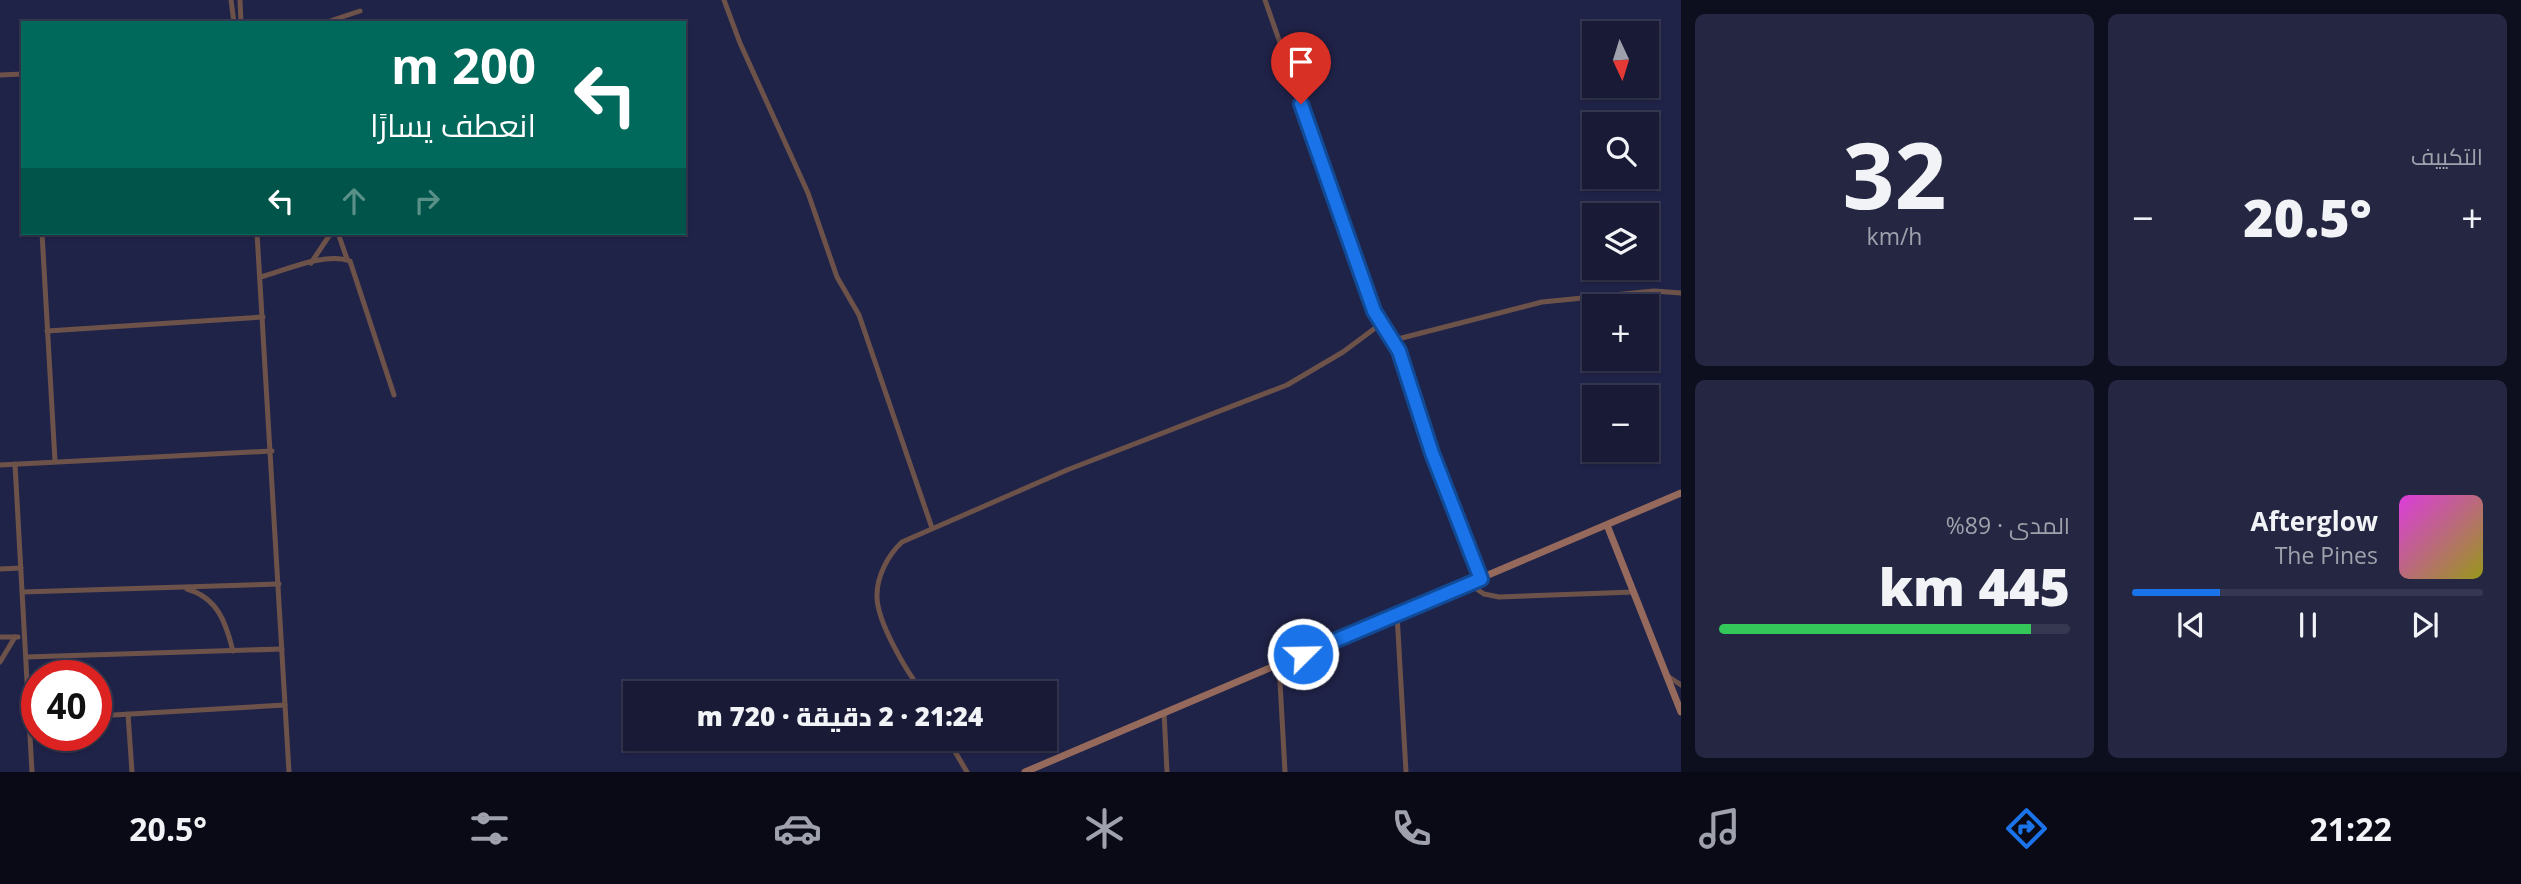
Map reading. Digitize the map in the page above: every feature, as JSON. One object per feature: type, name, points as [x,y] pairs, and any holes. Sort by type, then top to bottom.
[{"type":"street","points":[[231,0],[234,21]]},
{"type":"street","points":[[240,0],[241,21]]},
{"type":"street","points":[[724,0],[740,43],[808,192],[837,277],[859,315],[932,528]]},
{"type":"street","points":[[1265,0],[1374,311],[1394,340],[1432,453],[1481,579]]},
{"type":"street","points":[[330,21],[360,11]]},
{"type":"street","points":[[0,75],[21,74]]},
{"type":"street","points":[[42,235],[55,461]]},
{"type":"street","points":[[257,235],[289,772]]},
{"type":"street","points":[[312,263],[330,235]]},
{"type":"street","points":[[339,235],[347,259],[355,268],[394,396]]},
{"type":"street","points":[[261,277],[312,263],[347,259]]},
{"type":"street","points":[[1394,340],[1542,302],[1654,291],[1681,293]]},
{"type":"street","points":[[47,331],[263,317]]},
{"type":"street","points":[[914,681],[885,624],[876,596],[881,575],[894,550],[902,542],[1067,470],[1287,385],[1343,352],[1382,323]]},
{"type":"street","points":[[0,465],[272,451]]},
{"type":"street","points":[[15,464],[26,660]]},
{"type":"street","points":[[1025,772],[1681,494]]},
{"type":"street","points":[[1607,525],[1681,712]]},
{"type":"street","points":[[0,569],[21,568]]},
{"type":"street","points":[[22,592],[279,584]]},
{"type":"street","points":[[1469,584],[1484,594],[1499,597],[1634,592]]},
{"type":"street","points":[[181,587],[200,593],[214,604],[226,621],[233,651]]},
{"type":"street","points":[[1397,614],[1406,772]]},
{"type":"street","points":[[0,637],[25,636]]},
{"type":"street","points":[[0,662],[15,637]]},
{"type":"street","points":[[26,657],[282,649]]},
{"type":"street","points":[[1279,664],[1285,772]]},
{"type":"street","points":[[1666,675],[1681,685]]},
{"type":"street","points":[[112,715],[285,705]]},
{"type":"street","points":[[1164,712],[1167,772]]},
{"type":"street","points":[[128,714],[132,772]]},
{"type":"street","points":[[31,751],[32,772]]},
{"type":"street","points":[[955,751],[967,772]]},
{"type":"route","points":[[1301,104],[1374,311],[1393,337],[1399,351],[1432,453],[1481,579],[1303,654]]}]
